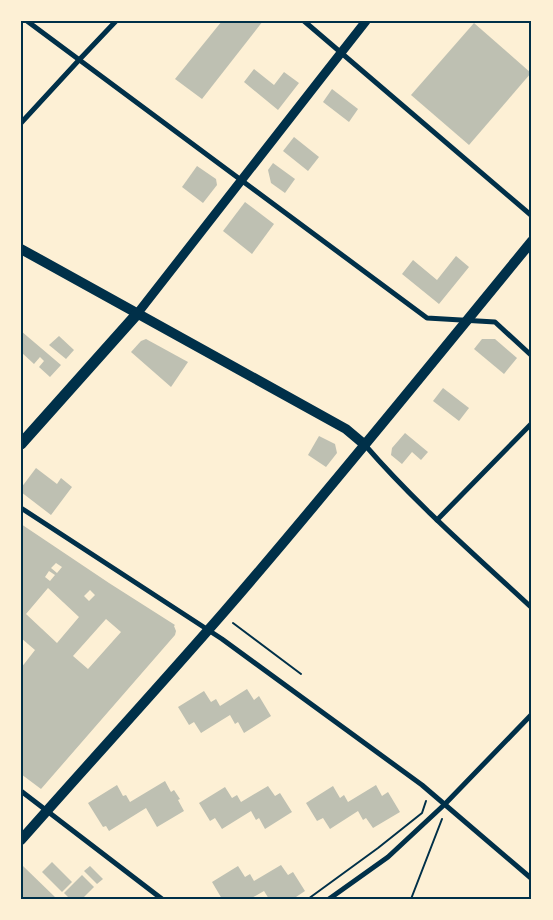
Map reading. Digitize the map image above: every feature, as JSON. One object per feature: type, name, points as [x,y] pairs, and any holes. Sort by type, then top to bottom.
[{"type":"main road","points":[[21,840],[208,629],[365,445],[532,241]]},
{"type":"main road","points":[[21,249],[346,429],[365,445]]},
{"type":"main road","points":[[21,444],[137,314]]},
{"type":"street","points":[[27,21],[427,318],[495,322],[532,356]]},
{"type":"street","points":[[21,123],[116,21]]},
{"type":"street","points":[[304,21],[532,216]]},
{"type":"street","points":[[137,314],[366,21]]},
{"type":"street","points":[[437,520],[532,423]]},
{"type":"street","points":[[365,445],[381,464],[437,520],[532,608]]},
{"type":"street","points":[[21,508],[208,629],[422,785],[532,879]]},
{"type":"street","points":[[329,899],[388,857],[445,804],[532,714]]},
{"type":"street","points":[[21,791],[162,899]]},
{"type":"path","points":[[233,623],[301,674]]},
{"type":"path","points":[[308,899],[422,813],[426,801]]},
{"type":"path","points":[[411,899],[443,816],[436,822]]},
{"type":"building","points":[[222,21],[263,21],[202,99],[175,79]]},
{"type":"building","points":[[474,23],[531,73],[469,145],[411,95]]},
{"type":"building","points":[[254,69],[274,85],[284,72],[299,83],[278,110],[244,82]]},
{"type":"building","points":[[332,89],[358,109],[349,122],[323,102]]},
{"type":"building","points":[[294,137],[319,157],[308,171],[283,151]]},
{"type":"building","points":[[273,163],[295,179],[285,193],[271,183],[268,170]]},
{"type":"building","points":[[197,166],[216,179],[217,185],[203,203],[182,187]]},
{"type":"building","points":[[245,202],[274,224],[252,254],[223,231]]},
{"type":"building","points":[[456,256],[469,267],[439,304],[402,274],[413,260],[437,280]]},
{"type":"building","points":[[21,331],[61,365],[50,377],[39,367],[44,361],[40,357],[34,364],[21,352]]},
{"type":"building","points":[[59,336],[74,350],[66,359],[49,345]]},
{"type":"building","points":[[146,339],[188,362],[171,387],[131,352],[141,341]]},
{"type":"building","points":[[482,339],[495,339],[517,358],[504,374],[474,349]]},
{"type":"building","points":[[443,388],[469,408],[459,421],[433,401]]},
{"type":"building","points":[[405,433],[428,452],[421,460],[412,452],[402,464],[391,455],[392,448]]},
{"type":"building","points":[[319,436],[335,444],[337,453],[326,467],[308,455]]},
{"type":"building","points":[[36,468],[57,484],[61,478],[72,487],[51,515],[21,492],[21,488]]},
{"type":"building","points":[[21,524],[175,625],[176,631],[175,635],[41,789],[21,774],[21,668],[35,650],[21,638],[21,563],[23,560],[21,558]],"holes":[[[56,563],[62,567],[57,573],[51,568]],[[49,571],[55,575],[50,581],[45,577]],[[48,588],[79,617],[57,643],[26,614]],[[90,590],[95,595],[89,601],[84,596]],[[106,619],[121,632],[88,669],[73,656]]]},
{"type":"building","points":[[247,689],[254,700],[259,696],[271,716],[244,733],[238,722],[235,724],[230,715],[201,733],[194,722],[189,725],[178,707],[204,691],[211,702],[216,699],[220,706]]},
{"type":"building","points":[[165,781],[171,792],[174,790],[180,799],[178,800],[184,811],[157,827],[146,808],[109,831],[106,826],[103,827],[88,803],[117,785],[123,796],[126,795],[130,802]]},
{"type":"building","points":[[376,785],[382,796],[388,792],[400,812],[373,828],[366,818],[363,820],[358,811],[330,829],[323,818],[317,821],[306,803],[333,786],[340,798],[344,795],[348,802]]},
{"type":"building","points":[[268,786],[275,796],[280,793],[292,812],[265,829],[259,818],[256,820],[251,811],[222,829],[215,818],[210,821],[199,803],[225,787],[232,798],[237,795],[241,802]]},
{"type":"building","points":[[52,862],[72,882],[62,892],[42,872]]},
{"type":"building","points":[[281,865],[288,875],[293,872],[305,891],[293,899],[272,899],[272,897],[269,899],[264,891],[250,899],[229,899],[228,897],[222,899],[212,882],[238,866],[245,877],[250,874],[254,881]]},
{"type":"building","points":[[23,866],[57,899],[21,899],[21,869]]},
{"type":"building","points":[[90,866],[103,879],[97,884],[84,871]]},
{"type":"building","points":[[82,875],[94,887],[82,899],[70,899],[64,893]]}]
